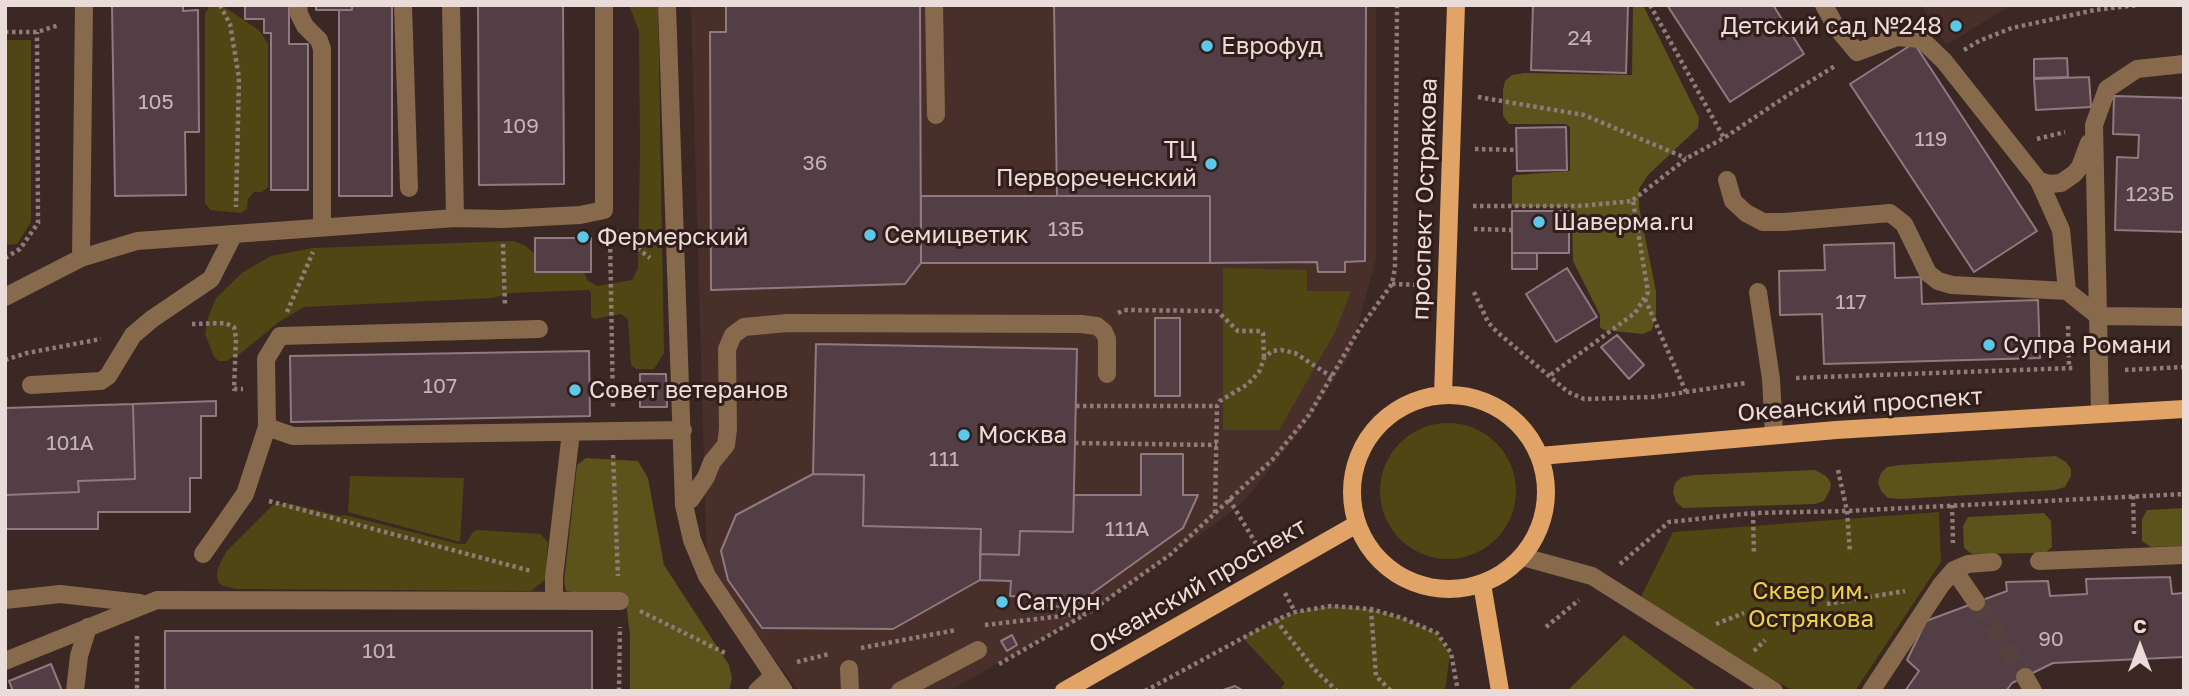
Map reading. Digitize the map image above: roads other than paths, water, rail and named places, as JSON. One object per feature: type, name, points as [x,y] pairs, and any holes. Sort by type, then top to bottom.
[{"type":"main road","name":"проспект Острякова","points":[[1443,395],[1456,5]]},
{"type":"main road","points":[[1443,395],[1480,400],[1502,410],[1528,435],[1540,456],[1547,482],[1546,509],[1538,534],[1523,557],[1504,573],[1482,584],[1454,590],[1426,587],[1413,582],[1400,576],[1378,559],[1362,537],[1352,500],[1353,477],[1365,443],[1380,424],[1398,409],[1443,395]]},
{"type":"main road","name":"Океанский проспект","points":[[1540,456],[1774,435],[2184,409]]},
{"type":"main road","name":"Океанский проспект","points":[[1064,691],[1357,524]]},
{"type":"main road","points":[[1482,584],[1500,691]]},
{"type":"street","points":[[298,5],[305,26],[319,40],[322,49],[322,226]]},
{"type":"street","points":[[403,5],[409,188]]},
{"type":"street","points":[[451,5],[455,218]]},
{"type":"street","points":[[5,297],[80,258],[137,242],[322,226],[455,218],[580,215],[604,210],[604,5]]},
{"type":"street","points":[[667,5],[684,505],[692,540],[707,576],[778,683],[757,691]]},
{"type":"street","points":[[934,5],[936,115]]},
{"type":"street","points":[[1824,5],[1836,27],[1857,52],[1897,37],[1921,39],[1944,61],[2039,181],[2061,230],[2067,291]]},
{"type":"street","points":[[80,258],[84,12]]},
{"type":"street","points":[[2039,181],[2061,183],[2080,167],[2108,89],[2137,69],[2184,64]]},
{"type":"street","points":[[2094,125],[2101,414]]},
{"type":"street","points":[[1727,180],[1733,201],[1746,213],[1763,222],[1890,213],[1904,224],[1928,273],[1938,281],[1952,285],[2067,291],[2098,316],[2184,317]]},
{"type":"street","points":[[31,385],[101,381],[108,376],[133,335],[211,279],[234,234]]},
{"type":"street","points":[[1758,292],[1772,379],[1774,435]]},
{"type":"street","points":[[684,505],[691,499],[726,445],[727,349],[733,335],[744,327],[787,323],[1082,324],[1097,326],[1104,332],[1107,339],[1107,374]]},
{"type":"street","points":[[202,554],[245,494],[267,427],[266,359],[280,336],[539,329]]},
{"type":"street","points":[[267,427],[293,436],[683,430]]},
{"type":"street","points":[[555,599],[554,578],[570,432]]},
{"type":"street","points":[[2039,561],[2184,555]]},
{"type":"street","points":[[1523,557],[1592,576],[1774,691]]},
{"type":"street","points":[[1871,691],[1941,585],[1954,570],[1968,564],[1993,562]]},
{"type":"street","points":[[1954,570],[1976,601]]},
{"type":"street","points":[[5,600],[60,594],[142,605]]},
{"type":"street","points":[[5,661],[157,600],[620,601]]},
{"type":"street","points":[[75,691],[79,656],[88,627]]},
{"type":"street","points":[[900,691],[978,650]]},
{"type":"street","points":[[849,669],[850,691]]},
{"type":"tunnel","points":[[1976,602],[2025,677]]},
{"type":"place","name":"Детский сад №248","points":[[1956,26]]},
{"type":"place","name":"Еврофуд","points":[[1207,46]]},
{"type":"place","name":"ТЦ Первореченский","points":[[1211,164]]},
{"type":"place","name":"Шаверма.ru","points":[[1539,222]]},
{"type":"place","name":"Семицветик","points":[[870,235]]},
{"type":"place","name":"Фермерский","points":[[583,237]]},
{"type":"place","name":"Супра Романи","points":[[1989,345]]},
{"type":"place","name":"Совет ветеранов","points":[[575,390]]},
{"type":"place","name":"Москва","points":[[964,435]]},
{"type":"place","name":"Сатурн","points":[[1002,602]]},
{"type":"park label","name":"Сквер им. Острякова","points":[[1811,605]]}]
